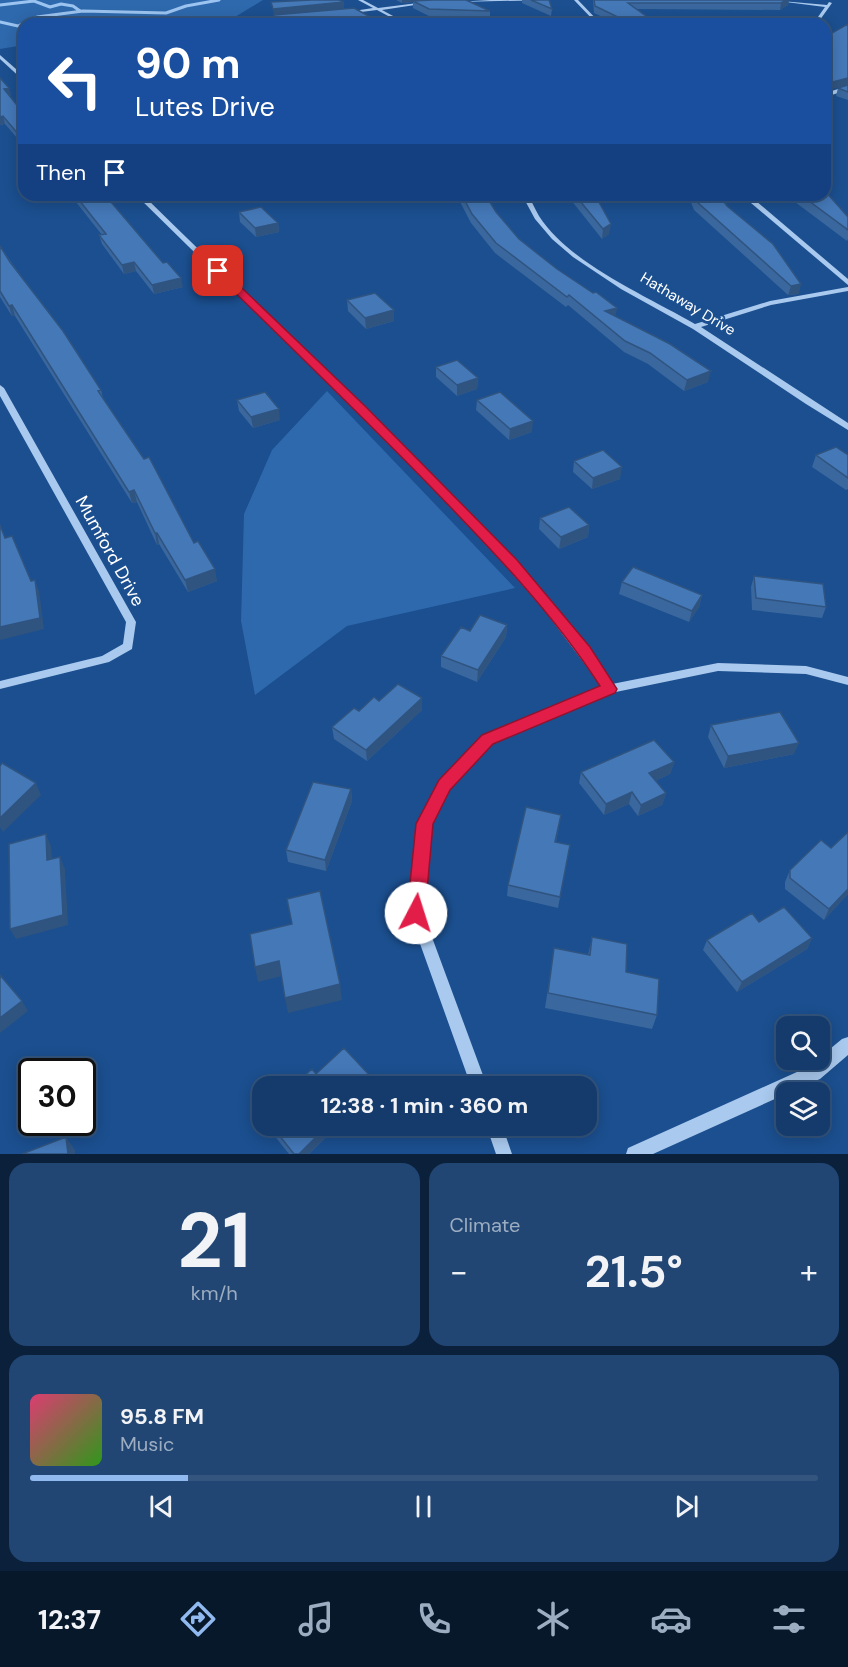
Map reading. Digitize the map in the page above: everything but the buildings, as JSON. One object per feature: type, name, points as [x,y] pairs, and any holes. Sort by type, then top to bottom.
[{"type":"street","points":[[360,0],[394,18]]},
{"type":"street","points":[[449,2],[549,0]]},
{"type":"street","points":[[576,0],[592,18]]},
{"type":"street","points":[[772,0],[828,6]]},
{"type":"street","points":[[819,18],[832,0]]},
{"type":"street","points":[[340,14],[428,3]]},
{"type":"street","points":[[0,56],[18,73]]},
{"type":"street","points":[[831,93],[848,88]]},
{"type":"street","points":[[146,201],[361,409],[512,563],[585,651],[609,689]]},
{"type":"street","name":"Hathaway Drive","points":[[528,201],[539,220],[576,256],[694,327],[848,427]]},
{"type":"street","points":[[752,201],[848,283]]},
{"type":"street","points":[[694,327],[770,303],[848,289]]},
{"type":"street","name":"Mumford Drive","points":[[0,389],[131,622],[128,646],[105,659],[0,684]]},
{"type":"street","points":[[475,1076],[416,913],[424,824],[444,785],[488,740],[609,689],[718,667],[806,670],[848,681]]},
{"type":"street","points":[[634,1154],[814,1073],[848,1046]]},
{"type":"street","points":[[498,1136],[504,1154]]},
{"type":"shaded area","points":[[0,0],[263,0],[233,18],[18,18],[18,46],[0,49]]},
{"type":"shaded area","points":[[327,391],[515,588],[347,626],[255,695],[241,621],[244,514],[272,450]]},
{"type":"waterway","points":[[35,18],[83,11],[166,13],[186,6],[219,0]]},
{"type":"waterway","points":[[0,5],[34,1],[50,7],[61,4],[73,6],[80,11]]},
{"type":"waterway","points":[[0,22],[18,26]]},
{"type":"route","points":[[218,271],[361,409],[512,563],[585,651],[609,689],[488,740],[444,785],[424,824],[416,913]]}]
